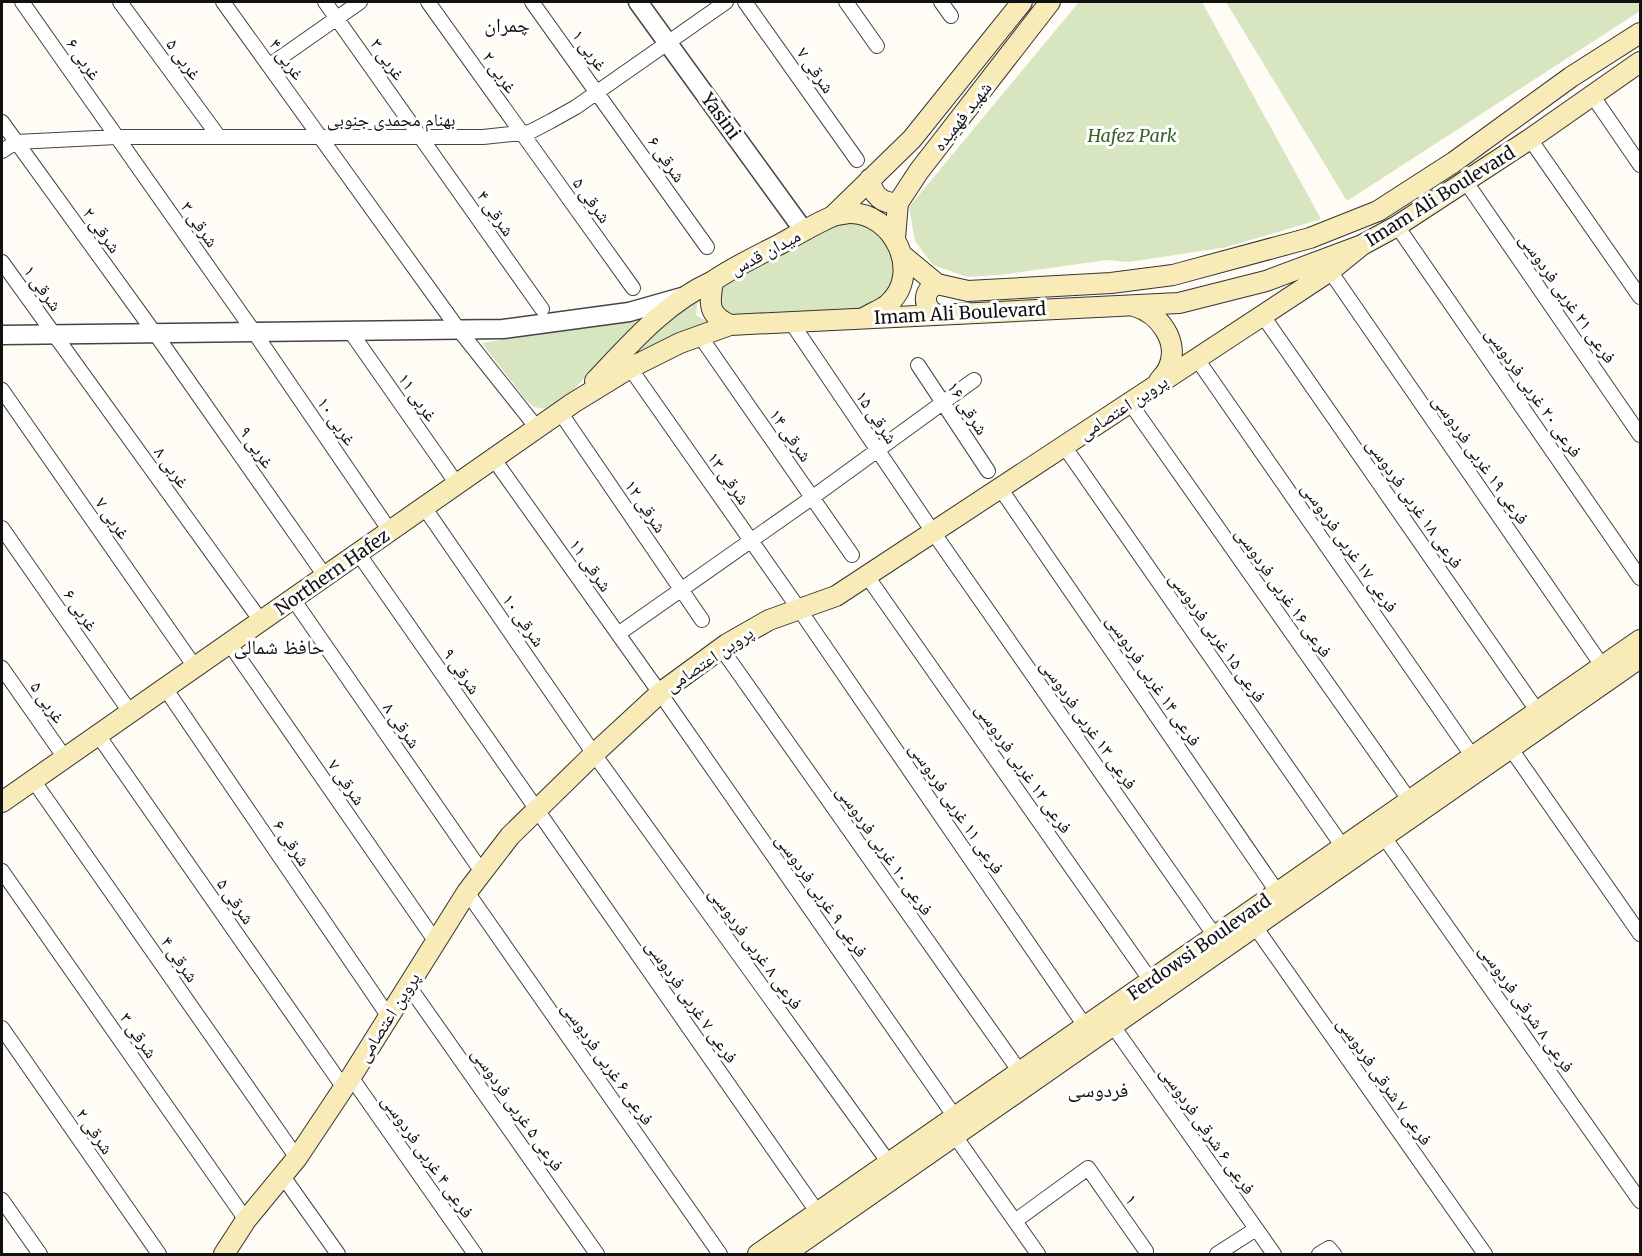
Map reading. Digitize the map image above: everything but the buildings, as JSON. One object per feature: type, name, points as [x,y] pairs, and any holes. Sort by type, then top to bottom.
[{"type":"main road","name":"شهید فهمیده","points":[[834,216],[912,139],[1022,2]]},
{"type":"main road","name":"شهید فهمیده","points":[[898,247],[898,204],[919,171],[1050,2]]},
{"type":"main road","name":"Imam Ali Boulevard","points":[[898,247],[937,284],[968,291],[1112,284],[1173,275],[1310,238],[1378,211],[1454,162],[1571,77],[1641,33]]},
{"type":"main road","name":"Imam Ali Boulevard","points":[[864,318],[1179,303],[1266,281],[1362,246],[1397,226],[1466,182],[1641,62]]},
{"type":"main road","points":[[1571,77],[1563,90],[1565,98],[1585,100]]},
{"type":"main road","points":[[1526,111],[1543,110],[1549,117],[1536,134]]},
{"type":"main road","points":[[870,179],[874,193],[879,198],[884,202],[898,204]]},
{"type":"main road","name":"میدان قدس","points":[[730,325],[716,315],[711,308],[713,281],[834,216],[851,213],[868,216],[883,225],[898,247]]},
{"type":"main road","name":"پروین اعتصامی","points":[[224,1254],[246,1220],[297,1158],[482,872],[510,836],[660,693],[721,648],[769,620],[836,596],[1263,316],[1330,271],[1362,246]]},
{"type":"main road","points":[[730,325],[864,318],[888,304],[898,289],[903,272],[898,247]]},
{"type":"main road","name":"Northern Hafez","points":[[567,407],[667,309],[713,281]]},
{"type":"main road","points":[[935,314],[930,311],[925,301],[928,290],[937,284]]},
{"type":"main road","points":[[1128,304],[1142,308],[1155,316],[1164,327],[1170,340],[1172,354],[1168,369],[1155,386]]},
{"type":"main road","name":"Northern Hafez","points":[[2,802],[567,407],[630,368],[680,343],[730,325]]},
{"type":"main road","name":"Ferdowsi Boulevard","points":[[793,1252],[889,1163],[955,1127],[1020,1072],[1641,640]]},
{"type":"main road","name":"Ferdowsi Boulevard","points":[[758,1254],[818,1213],[860,1192],[955,1127],[1113,1026],[1640,659]]},
{"type":"street","name":"۶ غربی","points":[[22,2],[117,137]]},
{"type":"street","name":"۵ غربی","points":[[120,2],[219,137]]},
{"type":"street","name":"۴ غربی","points":[[223,2],[322,137]]},
{"type":"street","name":"۳ غربی","points":[[325,2],[421,137]]},
{"type":"street","points":[[270,65],[360,2]]},
{"type":"street","name":"۲ غربی","points":[[428,2],[521,133]]},
{"type":"street","name":"۱ غربی","points":[[532,2],[598,91]]},
{"type":"street","name":"Yasini","points":[[638,2],[804,231]]},
{"type":"street","name":"بهنام محمدی جنوبی","points":[[16,142],[117,137],[483,137],[530,132],[598,91],[726,2]]},
{"type":"street","name":"۷ شرقی","points":[[745,2],[857,160]]},
{"type":"street","points":[[846,2],[877,46]]},
{"type":"street","points":[[941,2],[951,16]]},
{"type":"street","name":"۶ شرقی","points":[[598,91],[707,247]]},
{"type":"street","points":[[1585,100],[1641,165]]},
{"type":"street","points":[[2,122],[16,142],[2,151]]},
{"type":"street","name":"۵ شرقی","points":[[521,133],[633,288]]},
{"type":"street","points":[[1536,134],[1641,297]]},
{"type":"street","name":"۳ شرقی","points":[[117,137],[254,332]]},
{"type":"street","points":[[322,137],[459,330],[537,428]]},
{"type":"street","name":"۴ شرقی","points":[[421,137],[542,309]]},
{"type":"street","name":"۲ شرقی","points":[[16,142],[157,337]]},
{"type":"street","name":"فرعی ۲۱ غربی فردوسی","points":[[1466,182],[1641,435]]},
{"type":"street","name":"فرعی ۲۰ غربی فردوسی","points":[[1397,226],[1641,578]]},
{"type":"street","name":"۱ شرقی","points":[[2,262],[55,335]]},
{"type":"street","name":"فرعی ۱۹ غربی فردوسی","points":[[1330,271],[1602,667]]},
{"type":"street","points":[[2,335],[157,337],[254,332],[503,329],[628,312],[684,297]]},
{"type":"street","name":"فرعی ۱۸ غربی فردوسی","points":[[1263,316],[1538,712]]},
{"type":"street","name":"۱۵ شرقی","points":[[791,322],[933,532]]},
{"type":"street","name":"۱۱ غربی","points":[[350,331],[457,484]]},
{"type":"street","name":"۱۰ غربی","points":[[254,332],[390,531]]},
{"type":"street","name":"۸ غربی","points":[[55,335],[261,621]]},
{"type":"street","name":"۱۴ شرقی","points":[[700,336],[852,555]]},
{"type":"street","name":"۹ غربی","points":[[157,337],[325,576]]},
{"type":"street","name":"فرعی ۱۷ غربی فردوسی","points":[[1189,364],[1473,756]]},
{"type":"street","name":"۱۶ شرقی","points":[[918,365],[988,471]]},
{"type":"street","name":"۱۳ شرقی","points":[[630,368],[799,609]]},
{"type":"street","points":[[618,634],[944,404],[974,380]]},
{"type":"street","name":"۷ غربی","points":[[2,390],[195,667]]},
{"type":"street","name":"فرعی ۱۶ غربی فردوسی","points":[[1130,403],[1410,801]]},
{"type":"street","name":"۱۲ شرقی","points":[[567,407],[702,620]]},
{"type":"street","name":"فرعی ۱۵ غربی فردوسی","points":[[1064,446],[1343,847]]},
{"type":"street","name":"۱۱ شرقی","points":[[493,458],[660,693]]},
{"type":"street","name":"فرعی ۱۴ غربی فردوسی","points":[[1000,488],[1278,893]]},
{"type":"street","name":"شرقی ۱۰","points":[[424,507],[594,754]]},
{"type":"street","name":"۶ غربی","points":[[2,528],[130,712]]},
{"type":"street","name":"فرعی ۱۳ غربی فردوسی","points":[[933,532],[1215,936]]},
{"type":"street","name":"شرقی ۹","points":[[358,553],[536,810]]},
{"type":"street","name":"فرعی ۱۲ غربی فردوسی","points":[[867,576],[1151,981]]},
{"type":"street","name":"۸ شرقی","points":[[293,599],[482,872]]},
{"type":"street","name":"فرعی ۱۱ غربی فردوسی","points":[[799,609],[1085,1026]]},
{"type":"street","name":"۷ شرقی","points":[[229,643],[436,942]]},
{"type":"street","name":"فرعی ۱۰ غربی فردوسی","points":[[721,648],[1020,1072]]},
{"type":"street","name":"۵ غربی","points":[[2,668],[65,758]]},
{"type":"street","name":"۶ شرقی","points":[[165,688],[388,1017]]},
{"type":"street","name":"فرعی ۹ غربی فردوسی","points":[[660,693],[955,1127],[1038,1254]]},
{"type":"street","name":"۵ شرقی","points":[[98,735],[347,1083]]},
{"type":"street","points":[[1511,749],[1641,934]]},
{"type":"street","name":"فرعی ۸ غربی فردوسی","points":[[594,754],[889,1163]]},
{"type":"street","name":"۴ شرقی","points":[[33,780],[297,1158]]},
{"type":"street","name":"فرعی ۷ غربی فردوسی","points":[[536,810],[818,1213]]},
{"type":"street","name":"فرعی ۸ شرقی فردوسی","points":[[1384,837],[1641,1201]]},
{"type":"street","name":"۳ شرقی","points":[[2,871],[246,1220]]},
{"type":"street","name":"فرعی ۶ غربی فردوسی","points":[[467,892],[720,1254]]},
{"type":"street","name":"فرعی ۷ شرقی فردوسی","points":[[1256,928],[1485,1254]]},
{"type":"street","name":"فرعی ۵ غربی فردوسی","points":[[408,985],[597,1254]]},
{"type":"street","name":"فرعی ۶ شرقی فردوسی","points":[[1113,1026],[1274,1254]]},
{"type":"street","name":"۲ شرقی","points":[[2,1028],[159,1254]]},
{"type":"street","name":"فرعی ۴ غربی فردوسی","points":[[347,1083],[475,1254]]},
{"type":"street","name":"۱","points":[[1015,1221],[1088,1168],[1146,1251]]},
{"type":"street","points":[[282,1175],[338,1254]]},
{"type":"street","points":[[2,1200],[40,1254]]},
{"type":"street","points":[[1217,1254],[1256,1229]]},
{"type":"street","points":[[1319,1254],[1329,1248],[1334,1254]]},
{"type":"green space","name":"Hafez Park","points":[[1079,2],[1202,2],[1321,219],[1227,247],[1129,262],[1107,260],[1000,275],[967,277],[933,265],[915,241],[909,207]]},
{"type":"green space","points":[[1226,2],[1640,2],[1640,11],[1347,201]]},
{"type":"green space","points":[[841,223],[860,225],[876,231],[887,242],[893,255],[894,269],[890,283],[879,297],[863,308],[731,317],[721,313],[716,293],[723,285]]},
{"type":"green space","points":[[698,297],[696,315],[711,324],[614,367]]},
{"type":"green space","points":[[642,317],[564,400],[547,409],[534,407],[525,399],[482,343]]},
{"type":"district","name":"چمران","points":[[507,24]]},
{"type":"district","name":"حافظ شمالی","points":[[279,646]]},
{"type":"district","name":"فردوسی","points":[[1098,1089]]}]
